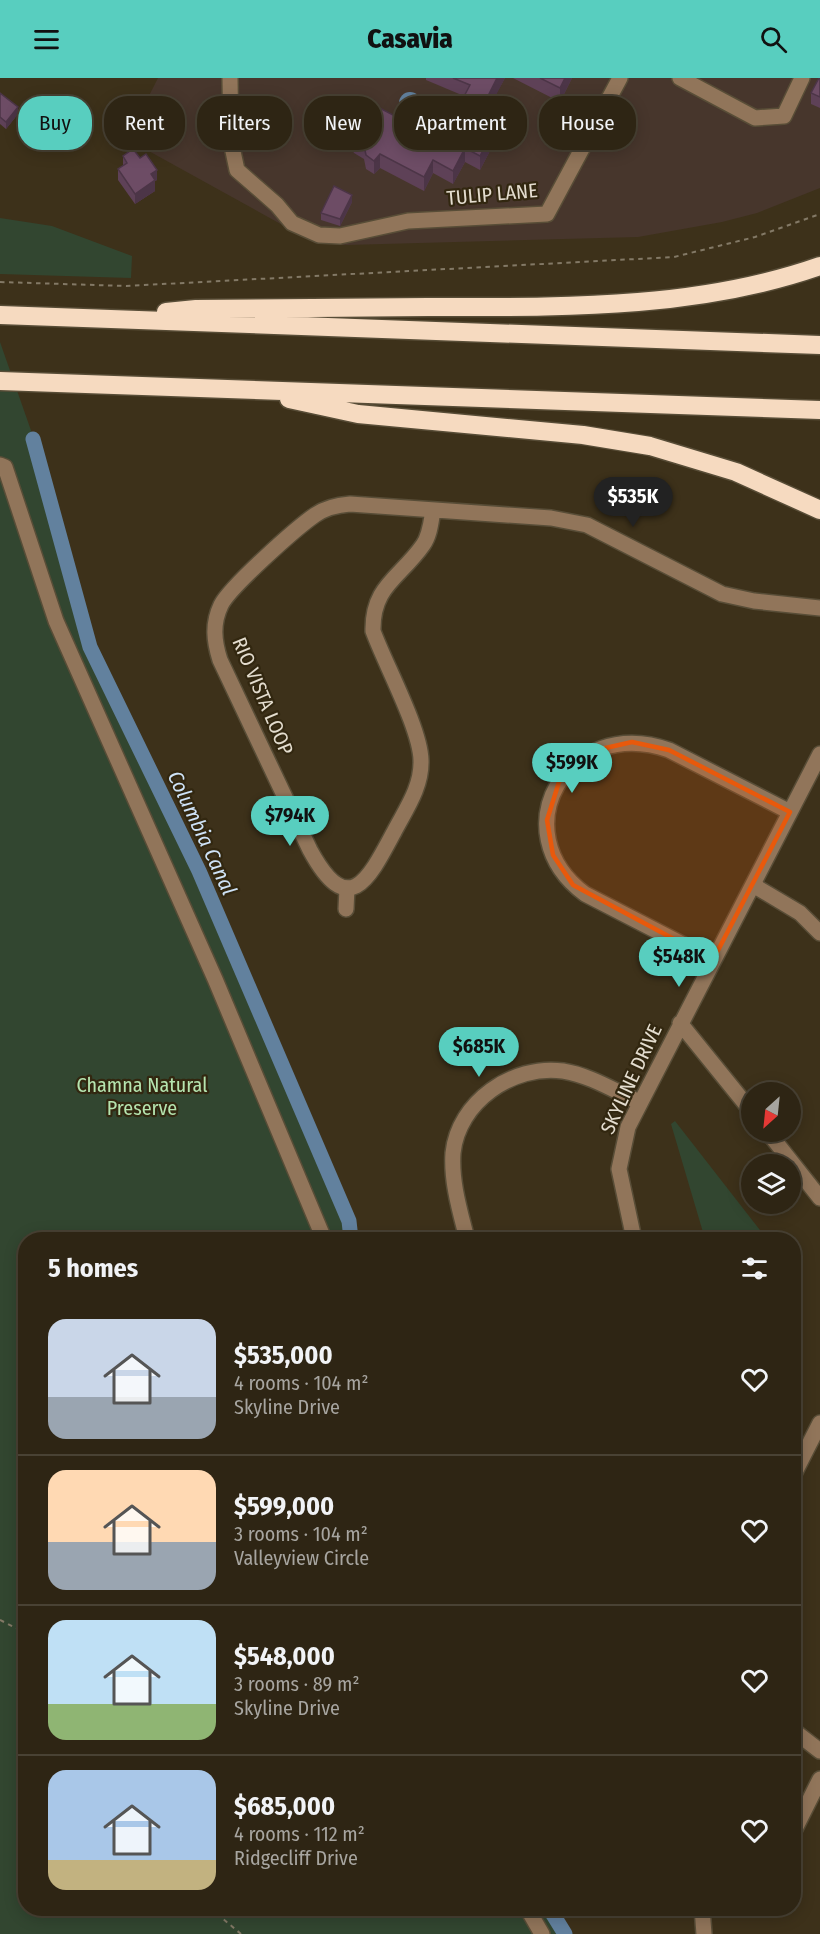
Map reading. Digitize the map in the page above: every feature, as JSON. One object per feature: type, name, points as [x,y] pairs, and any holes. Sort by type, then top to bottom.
[{"type":"highway","points":[[105,319],[196,309],[511,307],[681,298],[741,288],[820,266]]},
{"type":"highway","points":[[0,315],[820,345]]},
{"type":"highway","points":[[0,381],[820,410]]},
{"type":"highway","points":[[240,388],[358,414],[583,435],[650,446],[736,472],[820,510]]},
{"type":"street","name":"TULIP LANE","points":[[230,78],[231,142],[237,170],[277,205],[292,223],[319,235],[340,236],[408,221],[547,214],[620,78]]},
{"type":"street","points":[[680,78],[755,118],[784,116],[802,78]]},
{"type":"street","points":[[0,465],[5,467],[56,621],[215,979],[321,1232]]},
{"type":"street","name":"RIO VISTA LOOP","points":[[347,888],[335,884],[326,876],[310,850],[220,660],[215,643],[215,624],[226,595],[315,515],[334,506],[350,504],[433,510]]},
{"type":"street","points":[[346,909],[347,888],[359,886],[374,870],[420,779],[420,747],[372,631],[372,620],[382,590],[423,545],[428,536],[433,510],[551,518],[587,525],[722,594],[754,601],[820,608]]},
{"type":"street","points":[[713,960],[585,894],[573,885],[553,855],[549,839],[547,820],[559,782],[570,767],[588,752],[632,742],[652,744],[669,750],[790,812]]},
{"type":"street","name":"SKYLINE DRIVE","points":[[632,1232],[619,1169],[628,1127],[820,754]]},
{"type":"street","points":[[753,885],[800,913],[820,933]]},
{"type":"street","points":[[680,1023],[741,1098]]},
{"type":"street","points":[[465,1232],[455,1189],[453,1152],[465,1121],[487,1092],[517,1076],[550,1070],[587,1078],[639,1102]]},
{"type":"street","points":[[776,1142],[820,1198]]},
{"type":"street","points":[[801,1460],[820,1423]]},
{"type":"street","points":[[801,1736],[820,1750]]},
{"type":"street","points":[[801,1817],[820,1779]]},
{"type":"street","points":[[532,1916],[542,1934]]},
{"type":"street","points":[[703,1916],[704,1934]]},
{"type":"path","points":[[0,282],[126,286],[663,258],[755,237],[820,214]]},
{"type":"path","points":[[0,1620],[18,1630]]},
{"type":"path","points":[[220,1916],[241,1934]]},
{"type":"highlighted area","points":[[632,742],[669,750],[790,812],[713,960],[573,885],[553,855],[549,839],[547,820],[559,782],[588,752]]},
{"type":"shaded area","points":[[158,78],[820,78],[820,188],[757,213],[722,222],[638,237],[347,245],[315,243],[147,150],[185,150],[185,96],[149,96]]},
{"type":"green space","points":[[0,218],[52,226],[132,256],[131,278],[0,274]]},
{"type":"green space","name":"Chamna Natural Preserve","points":[[0,342],[34,439],[90,647],[199,871],[349,1221],[350,1232],[18,1232],[18,1916],[554,1916],[565,1934],[0,1934]]},
{"type":"green space","points":[[675,1121],[741,1206],[741,1214],[748,1214],[762,1232],[703,1232],[671,1124]]},
{"type":"water","points":[[410,92],[418,96],[402,96]]},
{"type":"building","points":[[453,78],[497,78],[488,96],[464,96],[470,85]]},
{"type":"building","points":[[540,78],[565,78],[560,88]]},
{"type":"building","points":[[820,78],[820,97],[811,93]]},
{"type":"building","points":[[0,93],[18,107],[6,122],[0,117]]},
{"type":"building","points":[[382,109],[394,115],[394,150],[464,150],[453,171],[433,160],[424,177],[380,154],[374,161],[366,155],[365,150],[382,150]]},
{"type":"building","points":[[132,150],[140,158],[146,154],[157,170],[151,174],[155,180],[135,194],[118,169],[127,163],[123,156]]},
{"type":"building","points":[[469,150],[483,150],[480,156]]},
{"type":"building","points":[[334,186],[352,195],[340,219],[321,213]]},
{"type":"waterway","name":"Columbia Canal","points":[[33,439],[90,647],[199,871],[349,1221],[350,1232]]},
{"type":"waterway","name":"Columbia Canal","points":[[554,1916],[565,1934]]}]
